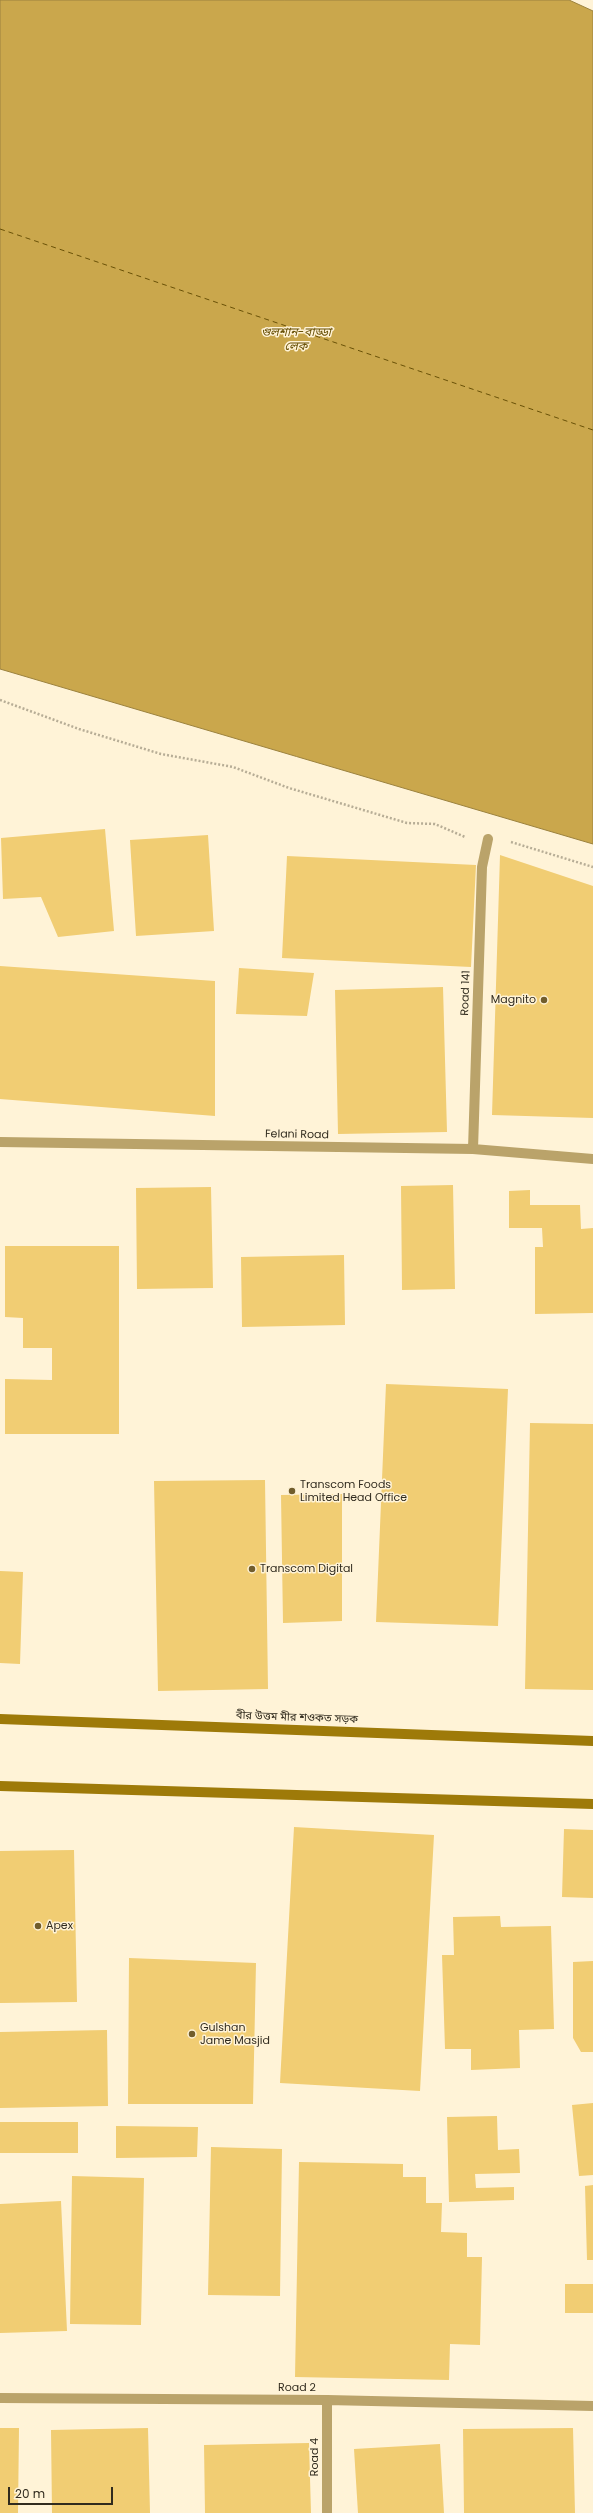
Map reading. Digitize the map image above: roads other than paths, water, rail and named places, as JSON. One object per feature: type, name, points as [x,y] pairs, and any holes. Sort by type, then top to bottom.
[{"type":"main road","name":"বীর উত্তম মীর শওকত সড়ক","points":[[0,1719],[593,1741]]},
{"type":"main road","points":[[0,1786],[593,1804]]},
{"type":"street","name":"Road 141","points":[[473,1149],[482,867],[488,839]]},
{"type":"street","name":"Felani Road","points":[[0,1142],[473,1149],[593,1159]]},
{"type":"street","name":"Road 2","points":[[0,2398],[327,2400],[593,2406]]},
{"type":"street","name":"Road 4","points":[[327,2400],[327,2513]]},
{"type":"water","name":"গুলশান-বাড্ডা লেক","points":[[0,0],[569,0],[593,11],[593,844],[0,669]]},
{"type":"place","name":"Magnito","points":[[544,1000]]},
{"type":"place","name":"Transcom Foods Limited Head Office","points":[[292,1491]]},
{"type":"place","name":"Transcom Digital","points":[[252,1569]]},
{"type":"place","name":"Apex","points":[[38,1926]]},
{"type":"place","name":"Gulshan Jame Masjid","points":[[192,2034]]}]
